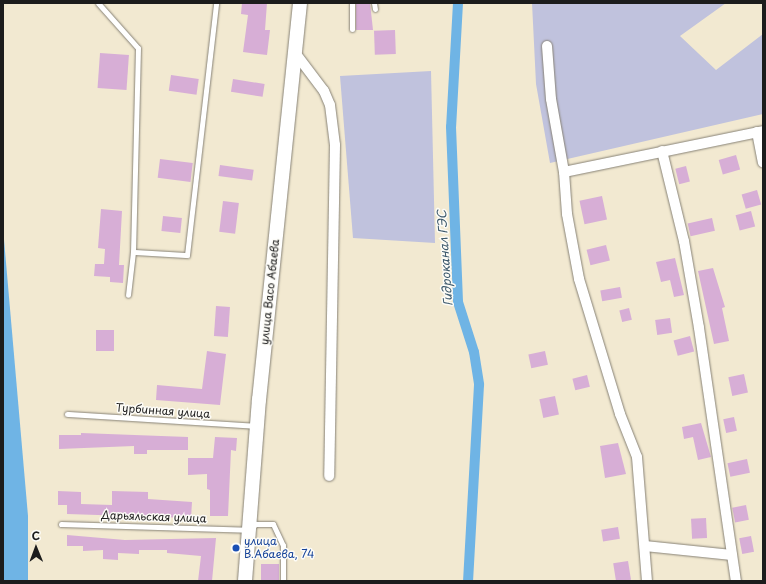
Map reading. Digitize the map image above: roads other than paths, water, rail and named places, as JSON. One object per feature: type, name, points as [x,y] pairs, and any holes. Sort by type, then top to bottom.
[{"type":"main road","name":"улица Васо Абаева","points":[[245,581],[247,530],[300,3]]},
{"type":"street","points":[[547,46],[550,99],[564,172],[567,214],[579,279],[620,414],[637,457],[647,581]]},
{"type":"street","points":[[296,54],[324,91],[330,105],[335,145],[329,476]]},
{"type":"street","points":[[564,172],[760,131],[763,162]]},
{"type":"street","points":[[662,151],[684,241],[698,321],[736,581]]},
{"type":"street","points":[[645,546],[732,555]]},
{"type":"lane","points":[[98,3],[138,48],[133,252],[128,295]]},
{"type":"lane","points":[[133,252],[187,255],[216,3]]},
{"type":"lane","points":[[352,3],[352,30]]},
{"type":"lane","name":"Турбинная улица","points":[[67,414],[257,426]]},
{"type":"lane","name":"Дарьяльская улица","points":[[61,524],[247,530]]},
{"type":"lane","points":[[247,530],[256,524],[274,524],[283,545],[283,581]]},
{"type":"water","points":[[3,228],[28,516],[28,581],[3,581]]},
{"type":"waterway","name":"Гидроканал ГЭС","points":[[458,3],[451,127],[458,302],[474,352],[479,385],[468,581]]},
{"type":"place","name":"улица В.Абаева, 74","points":[[236,548]]}]
